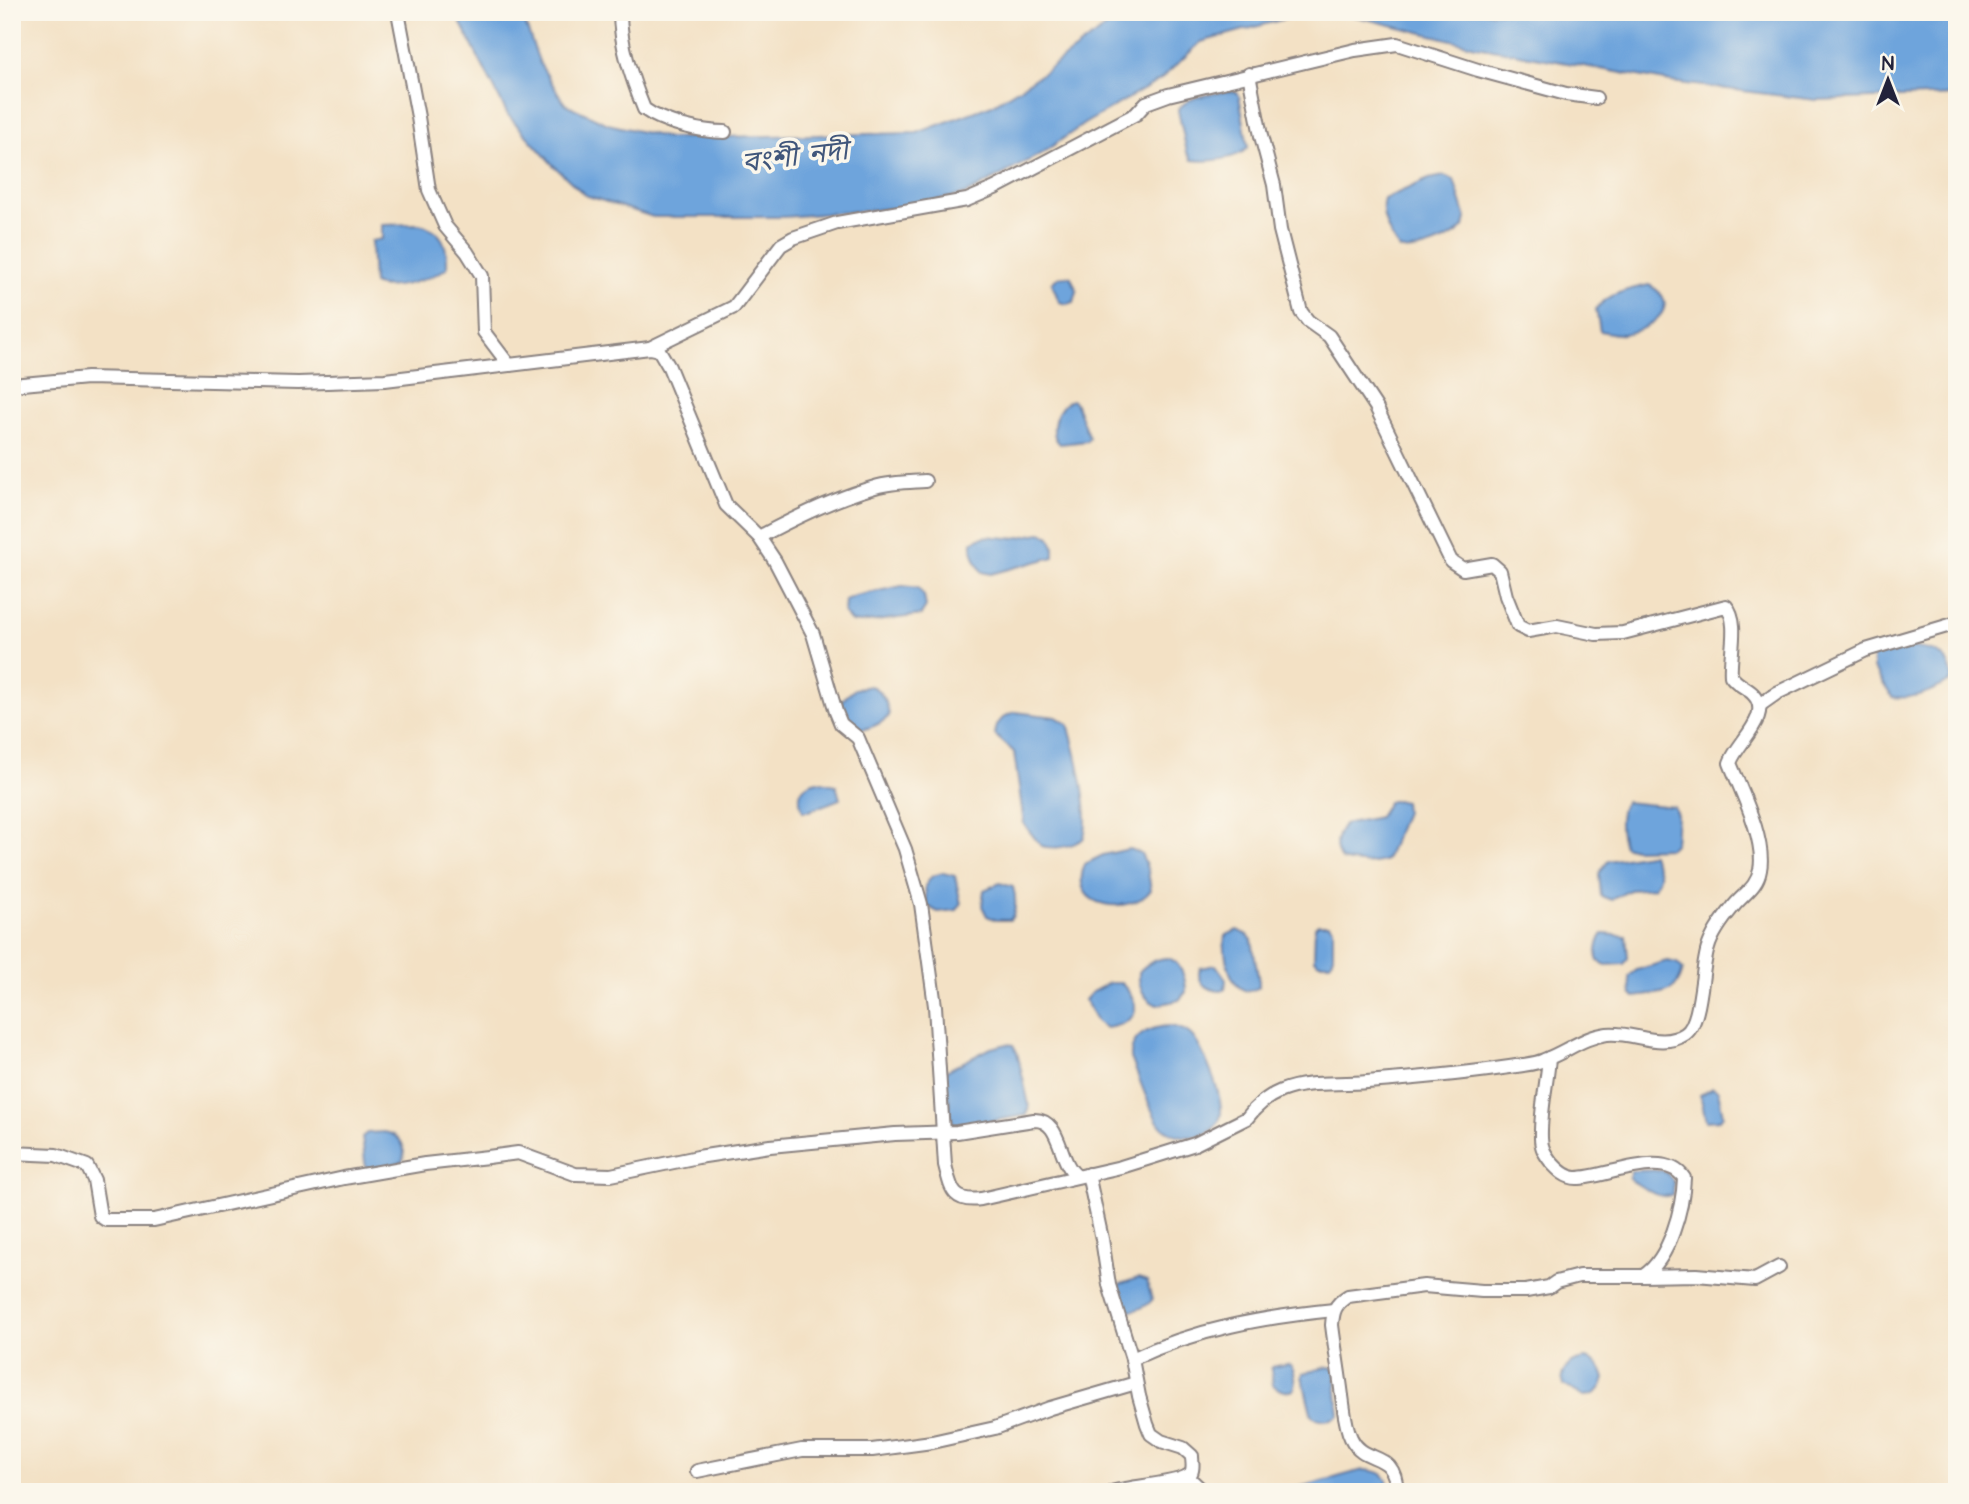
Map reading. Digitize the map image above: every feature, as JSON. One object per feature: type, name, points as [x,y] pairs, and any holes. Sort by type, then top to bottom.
[{"type":"street","points":[[398,12],[429,190],[445,226],[467,252],[482,276],[485,332],[509,365]]},
{"type":"street","points":[[620,12],[620,29],[634,85],[644,109],[667,121],[725,132]]},
{"type":"street","points":[[12,385],[87,378],[335,382],[411,378],[650,348],[734,307],[781,245],[793,238],[836,223],[967,200],[1136,114],[1146,103],[1249,74],[1355,50],[1397,44],[1503,77],[1566,94],[1596,98]]},
{"type":"street","points":[[650,348],[659,350],[664,358],[726,505],[759,537],[775,561],[813,634],[835,712],[841,724],[858,738],[905,849],[921,904],[935,1006],[945,1165],[951,1188],[959,1198],[970,1201],[981,1199],[1121,1167],[1195,1144],[1247,1118],[1252,1110],[1279,1091],[1309,1084],[1364,1083],[1499,1069],[1543,1061],[1579,1042],[1607,1034],[1671,1040],[1689,1032],[1697,1012],[1707,948],[1733,907],[1755,885],[1761,869],[1760,851],[1751,814],[1730,763],[1760,713],[1760,705],[1752,692],[1740,686],[1731,676],[1730,610],[1726,606],[1623,633],[1596,634],[1557,626],[1528,631],[1518,626],[1500,571],[1492,564],[1463,569],[1451,561],[1376,407],[1329,336],[1308,321],[1301,312],[1280,230],[1274,186],[1249,74]]},
{"type":"street","points":[[759,537],[831,502],[861,491],[878,486],[925,481]]},
{"type":"street","points":[[1760,705],[1777,693],[1866,650],[1957,623]]},
{"type":"street","points":[[1549,1058],[1541,1138],[1544,1153],[1559,1171],[1576,1178],[1633,1166],[1652,1165],[1674,1168],[1684,1178],[1683,1198],[1668,1244],[1650,1272],[1643,1276]]},
{"type":"street","points":[[12,1153],[56,1155],[79,1161],[92,1173],[100,1216],[106,1220],[154,1220],[344,1178],[425,1164],[519,1153],[547,1166],[575,1174],[611,1175],[770,1146],[895,1134],[943,1133],[1041,1120],[1050,1125],[1069,1168],[1083,1175],[1102,1239],[1109,1285],[1151,1434],[1161,1441],[1183,1448],[1192,1456],[1192,1472],[1187,1476],[1174,1481],[1127,1487],[1112,1492]]},
{"type":"street","points":[[1397,1492],[1392,1468],[1384,1460],[1360,1450],[1351,1439],[1346,1419],[1332,1325],[1338,1302],[1348,1296],[1424,1286],[1515,1291],[1549,1287],[1556,1282],[1579,1276],[1696,1275],[1755,1280],[1779,1267]]},
{"type":"street","points":[[1132,1359],[1165,1344],[1233,1325],[1334,1310]]},
{"type":"street","points":[[696,1471],[802,1450],[872,1450],[932,1442],[995,1428],[1050,1408],[1136,1383]]},
{"type":"street","points":[[1187,1476],[1204,1492]]},
{"type":"water","name":"বংশী নদী","points":[[455,12],[521,12],[540,64],[565,104],[608,124],[668,138],[917,133],[992,105],[1040,75],[1127,12],[1957,12],[1957,95],[1816,100],[1671,82],[1476,46],[1354,16],[1302,14],[1201,42],[1160,80],[1084,124],[1041,154],[966,194],[899,208],[784,217],[653,217],[585,195],[553,165],[508,115]]},
{"type":"water","points":[[1229,91],[1239,95],[1248,147],[1230,157],[1192,160],[1187,152],[1178,110],[1194,98]]},
{"type":"water","points":[[1444,176],[1454,180],[1466,218],[1464,227],[1433,245],[1414,250],[1399,249],[1386,225],[1384,199],[1429,179]]},
{"type":"water","points":[[382,225],[427,226],[442,239],[447,268],[411,283],[390,286],[373,284],[371,241],[382,239]]},
{"type":"water","points":[[1058,277],[1071,277],[1077,291],[1074,302],[1067,304],[1059,302],[1052,283]]},
{"type":"water","points":[[1649,285],[1660,293],[1664,301],[1660,316],[1633,332],[1620,334],[1600,331],[1596,309],[1601,304],[1620,292]]},
{"type":"water","points":[[1072,400],[1089,438],[1087,441],[1060,444],[1054,433],[1055,420],[1062,407]]},
{"type":"water","points":[[1042,533],[1050,537],[1054,557],[991,574],[982,572],[974,557],[972,542],[977,539],[1012,538]]},
{"type":"water","points":[[902,586],[918,588],[924,596],[926,607],[921,615],[860,623],[851,622],[844,613],[845,600]]},
{"type":"water","points":[[1897,646],[1925,649],[1941,656],[1951,669],[1952,680],[1923,694],[1892,697],[1873,668],[1873,655],[1881,649]]},
{"type":"water","points":[[870,686],[878,690],[884,698],[889,716],[874,726],[856,730],[847,722],[841,701],[855,689]]},
{"type":"water","points":[[1015,712],[1056,717],[1068,724],[1082,782],[1086,815],[1086,829],[1083,839],[1078,842],[1057,848],[1041,846],[1024,824],[1014,752],[995,735],[1001,720]]},
{"type":"water","points":[[817,781],[836,785],[840,799],[803,811],[801,792],[807,785]]},
{"type":"water","points":[[1388,802],[1404,802],[1405,812],[1386,860],[1364,863],[1341,860],[1336,842],[1344,824],[1379,817]]},
{"type":"water","points":[[1625,802],[1674,807],[1677,815],[1675,843],[1670,848],[1634,849],[1624,846],[1620,823]]},
{"type":"water","points":[[1129,849],[1141,853],[1151,890],[1130,903],[1104,904],[1093,899],[1085,891],[1082,880],[1085,864],[1103,855]]},
{"type":"water","points":[[1652,854],[1659,874],[1653,888],[1630,890],[1611,900],[1601,896],[1599,874],[1608,861]]},
{"type":"water","points":[[943,873],[955,876],[961,904],[957,910],[938,912],[927,906],[925,886],[932,876]]},
{"type":"water","points":[[1000,883],[1013,887],[1015,908],[1010,920],[996,920],[987,916],[982,906],[984,890]]},
{"type":"water","points":[[1318,924],[1329,924],[1333,928],[1333,959],[1330,963],[1319,963],[1314,959],[1315,927]]},
{"type":"water","points":[[1237,930],[1252,940],[1259,987],[1250,991],[1236,984],[1225,954],[1225,936]]},
{"type":"water","points":[[1603,934],[1626,936],[1628,958],[1624,964],[1606,965],[1598,961],[1598,947]]},
{"type":"water","points":[[1168,958],[1176,963],[1182,972],[1186,992],[1179,1000],[1157,1005],[1143,992],[1139,972],[1152,962]]},
{"type":"water","points":[[1667,961],[1677,963],[1683,969],[1672,989],[1659,994],[1635,997],[1631,994],[1629,976],[1637,970]]},
{"type":"water","points":[[1216,965],[1226,979],[1225,989],[1222,991],[1208,988],[1199,978],[1200,968]]},
{"type":"water","points":[[1109,983],[1121,983],[1129,992],[1135,1006],[1131,1018],[1117,1026],[1106,1028],[1097,1022],[1085,1000],[1092,992]]},
{"type":"water","points":[[1170,1026],[1185,1031],[1195,1040],[1220,1100],[1220,1118],[1216,1126],[1202,1135],[1185,1137],[1161,1126],[1131,1058],[1134,1043],[1138,1038],[1149,1030]]},
{"type":"water","points":[[1013,1045],[1017,1052],[1029,1105],[1027,1115],[953,1127],[944,1072],[991,1048]]},
{"type":"water","points":[[1713,1088],[1718,1091],[1723,1115],[1719,1120],[1706,1121],[1700,1095]]},
{"type":"water","points":[[384,1132],[394,1135],[401,1142],[404,1151],[402,1162],[366,1170],[362,1137],[367,1133]]},
{"type":"water","points":[[1660,1170],[1667,1173],[1674,1183],[1673,1194],[1656,1195],[1629,1179],[1631,1171]]},
{"type":"water","points":[[1138,1278],[1147,1281],[1152,1300],[1139,1309],[1122,1311],[1115,1289],[1120,1284]]},
{"type":"water","points":[[1585,1359],[1598,1366],[1605,1379],[1597,1392],[1583,1396],[1564,1385],[1562,1376],[1570,1364]]},
{"type":"water","points":[[1291,1365],[1295,1381],[1294,1390],[1288,1391],[1273,1385],[1271,1369]]},
{"type":"water","points":[[1335,1368],[1339,1415],[1329,1419],[1315,1418],[1312,1416],[1302,1376],[1303,1373]]},
{"type":"water","points":[[1363,1470],[1382,1474],[1390,1492],[1282,1492]]}]
